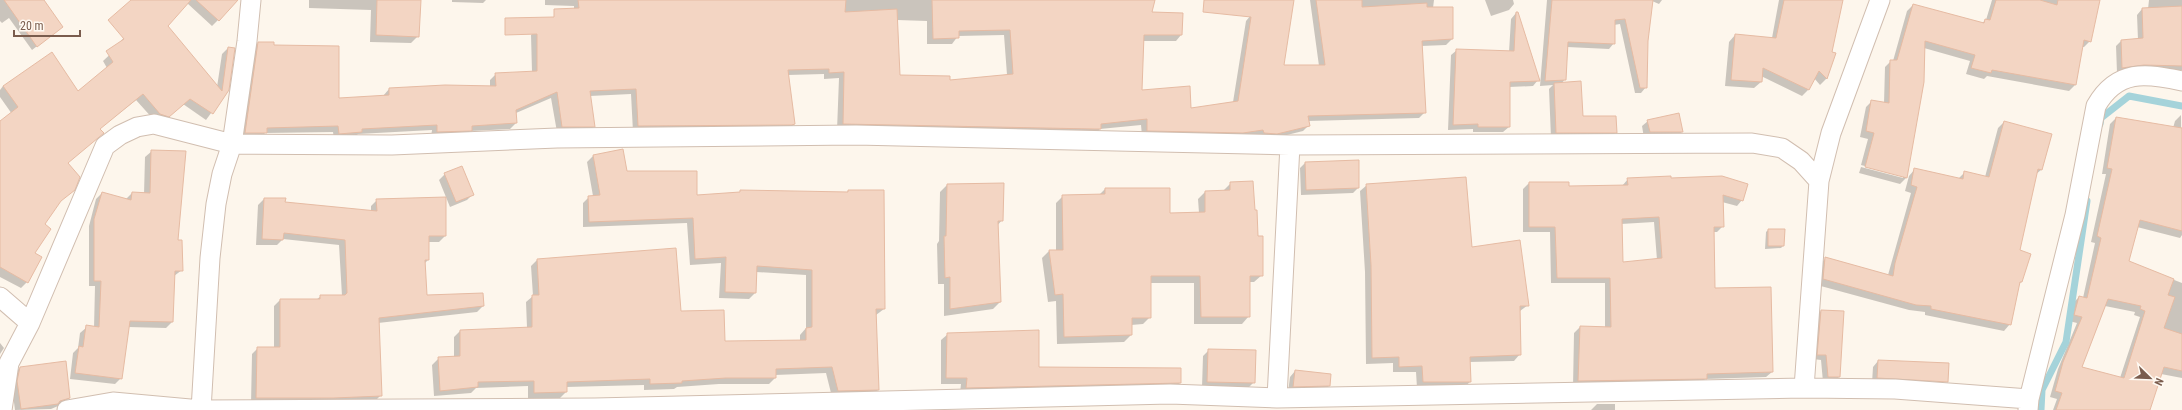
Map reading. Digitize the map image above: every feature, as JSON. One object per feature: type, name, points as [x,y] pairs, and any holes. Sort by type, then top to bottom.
[{"type":"street","points":[[201,410],[210,258],[216,204],[222,174],[232,144],[248,40],[251,0]]},
{"type":"street","points":[[1804,388],[1819,181],[1831,133],[1880,0]]},
{"type":"street","points":[[67,410],[112,402],[201,410],[595,408],[1170,394],[1277,398],[1804,388],[1895,389],[2028,405],[2075,215],[2096,106],[2104,92],[2116,82],[2137,76],[2160,76],[2182,81]]},
{"type":"street","points":[[2,410],[9,363],[30,323],[105,146],[120,135],[137,127],[154,124],[232,144],[392,145],[557,138],[856,135],[1290,145],[1752,143],[1782,148],[1801,161],[1819,181]]},
{"type":"street","points":[[1277,398],[1290,145]]},
{"type":"street","points":[[0,297],[30,323]]},
{"type":"building","points":[[4,0],[44,0],[63,27],[37,47]]},
{"type":"building","points":[[131,0],[191,0],[168,26],[222,91],[228,47],[235,48],[229,90],[213,114],[190,99],[169,117],[160,114],[143,94],[100,129],[104,133],[68,163],[80,177],[75,190],[61,201],[45,224],[51,229],[35,253],[42,257],[28,283],[0,267],[0,121],[18,107],[3,86],[52,52],[78,91],[113,62],[106,51],[124,39],[108,20]]},
{"type":"building","points":[[196,0],[238,0],[219,21]]},
{"type":"building","points":[[377,0],[421,0],[419,37],[376,35]]},
{"type":"building","points":[[578,0],[846,0],[845,12],[897,9],[900,75],[950,76],[950,80],[1013,74],[1010,30],[959,31],[959,38],[933,39],[932,0],[1155,0],[1152,12],[1183,13],[1182,35],[1144,35],[1142,90],[1190,86],[1191,108],[1238,101],[1251,17],[1203,12],[1204,0],[1294,0],[1284,65],[1325,65],[1316,0],[1362,0],[1362,7],[1427,3],[1427,7],[1453,7],[1453,39],[1422,41],[1426,113],[1308,116],[1310,126],[1277,134],[1264,133],[1263,130],[1243,133],[1147,131],[1147,119],[1101,124],[1101,129],[843,124],[844,72],[829,73],[829,69],[788,70],[795,124],[792,125],[638,126],[636,89],[590,91],[595,127],[562,127],[557,92],[516,110],[517,123],[472,126],[472,131],[437,132],[437,125],[362,129],[362,132],[339,134],[338,126],[267,128],[267,133],[245,133],[258,42],[274,42],[274,45],[339,46],[339,98],[389,95],[389,88],[445,85],[496,86],[495,73],[537,71],[537,34],[505,35],[505,18],[554,17],[554,9],[579,8]]},
{"type":"building","points":[[1552,0],[1653,0],[1648,41],[1647,88],[1640,88],[1625,19],[1615,20],[1615,44],[1568,42],[1566,80],[1545,81]]},
{"type":"building","points":[[1784,0],[1843,0],[1832,52],[1836,53],[1827,79],[1819,71],[1809,90],[1763,68],[1762,82],[1731,80],[1735,34],[1776,38]]},
{"type":"building","points":[[1996,0],[2040,0],[2057,5],[2058,0],[2100,0],[2091,42],[2084,40],[2076,85],[1992,70],[1991,73],[1971,68],[1975,55],[1925,41],[1924,82],[1907,178],[1865,167],[1874,133],[1866,131],[1871,100],[1889,103],[1890,60],[1897,60],[1913,4],[1984,23],[1985,19],[1990,20]]},
{"type":"building","points":[[2182,6],[2182,66],[2144,65],[2122,68],[2121,40],[2143,38],[2142,8]]},
{"type":"building","points":[[1516,12],[1518,12],[1540,81],[1510,82],[1510,127],[1478,127],[1478,124],[1453,125],[1456,49],[1514,51]]},
{"type":"building","points":[[1581,81],[1583,116],[1616,116],[1617,133],[1556,133],[1554,83]]},
{"type":"building","points":[[1679,113],[1683,132],[1650,132],[1647,120]]},
{"type":"building","points":[[2116,117],[2182,128],[2182,231],[2140,220],[2129,261],[2174,279],[2168,295],[2175,297],[2164,328],[2182,334],[2182,371],[2164,367],[2150,410],[2056,410],[2062,393],[2055,391],[2063,362],[2082,317],[2074,315],[2079,296],[2087,298],[2101,238],[2097,236],[2112,169],[2107,168]],"holes":[[[2108,299],[2141,306],[2140,309],[2145,311],[2124,378],[2082,367]]]},
{"type":"building","points":[[2004,121],[2052,134],[2042,170],[2038,169],[2020,250],[2031,254],[2022,282],[2020,282],[2011,325],[1931,309],[1931,306],[1916,305],[1823,279],[1825,257],[1893,276],[1895,263],[1917,187],[1911,185],[1914,168],[1963,179],[1964,171],[1989,177]]},
{"type":"building","points":[[623,149],[627,171],[697,171],[697,195],[740,192],[740,190],[848,192],[848,190],[884,190],[885,309],[876,309],[879,390],[838,391],[832,367],[776,369],[776,378],[726,378],[682,381],[682,383],[650,384],[650,379],[567,382],[567,392],[534,393],[534,381],[478,382],[478,387],[440,391],[438,357],[460,356],[460,330],[532,327],[532,295],[539,295],[537,259],[676,248],[681,311],[724,310],[725,341],[806,340],[806,328],[812,327],[812,270],[757,266],[756,293],[725,292],[726,257],[695,259],[693,218],[589,222],[588,196],[600,195],[593,155]]},
{"type":"building","points":[[151,150],[186,151],[178,240],[182,240],[183,271],[175,271],[173,322],[130,321],[122,379],[75,373],[79,346],[83,347],[86,325],[99,327],[101,281],[94,281],[94,219],[102,192],[131,200],[132,192],[150,193]]},
{"type":"building","points":[[1359,160],[1359,188],[1306,190],[1305,162]]},
{"type":"building","points":[[462,166],[474,195],[456,202],[444,173]]},
{"type":"building","points":[[1722,176],[1748,184],[1743,201],[1723,195],[1724,227],[1714,227],[1715,288],[1771,287],[1773,372],[1707,374],[1707,379],[1578,381],[1580,326],[1611,327],[1610,278],[1557,278],[1555,227],[1529,227],[1529,182],[1569,182],[1569,186],[1628,185],[1627,178]],"holes":[[[1659,217],[1662,258],[1623,262],[1622,219]]]},
{"type":"building","points":[[1466,177],[1472,247],[1520,240],[1529,306],[1520,306],[1521,355],[1470,357],[1471,382],[1423,382],[1422,366],[1399,367],[1399,357],[1372,358],[1371,265],[1366,184]]},
{"type":"building","points":[[1253,181],[1255,210],[1257,210],[1258,236],[1263,236],[1263,276],[1250,276],[1250,317],[1201,317],[1200,276],[1151,276],[1151,318],[1132,318],[1132,335],[1064,337],[1063,294],[1055,295],[1049,250],[1063,250],[1062,195],[1105,194],[1105,188],[1170,188],[1170,213],[1205,212],[1205,191],[1230,190],[1230,182]]},
{"type":"building","points":[[1004,183],[1003,221],[998,221],[1001,302],[950,309],[950,277],[945,278],[944,236],[946,236],[947,184]]},
{"type":"building","points":[[446,197],[446,236],[429,236],[429,260],[425,260],[427,295],[483,293],[484,306],[379,318],[382,396],[334,398],[256,398],[257,347],[280,347],[280,299],[320,299],[320,295],[345,295],[347,293],[345,240],[284,233],[283,240],[262,239],[264,198],[286,198],[285,202],[377,211],[376,199]]},
{"type":"building","points":[[1768,229],[1785,229],[1784,246],[1768,246]]},
{"type":"building","points":[[1821,310],[1844,311],[1840,377],[1828,377],[1826,355],[1817,355]]},
{"type":"building","points":[[1039,330],[1039,367],[1181,368],[1181,383],[966,388],[967,378],[946,378],[947,333]]},
{"type":"building","points":[[1208,349],[1256,350],[1255,383],[1207,382]]},
{"type":"building","points":[[1878,360],[1949,363],[1948,382],[1877,378]]},
{"type":"building","points":[[66,361],[70,398],[60,401],[58,404],[21,409],[17,381],[20,367]]},
{"type":"building","points":[[1295,370],[1331,374],[1330,386],[1293,387]]},
{"type":"waterway","points":[[2100,124],[2101,118],[2129,96],[2182,106]]},
{"type":"waterway","points":[[2041,410],[2042,390],[2066,342],[2087,201]]}]
